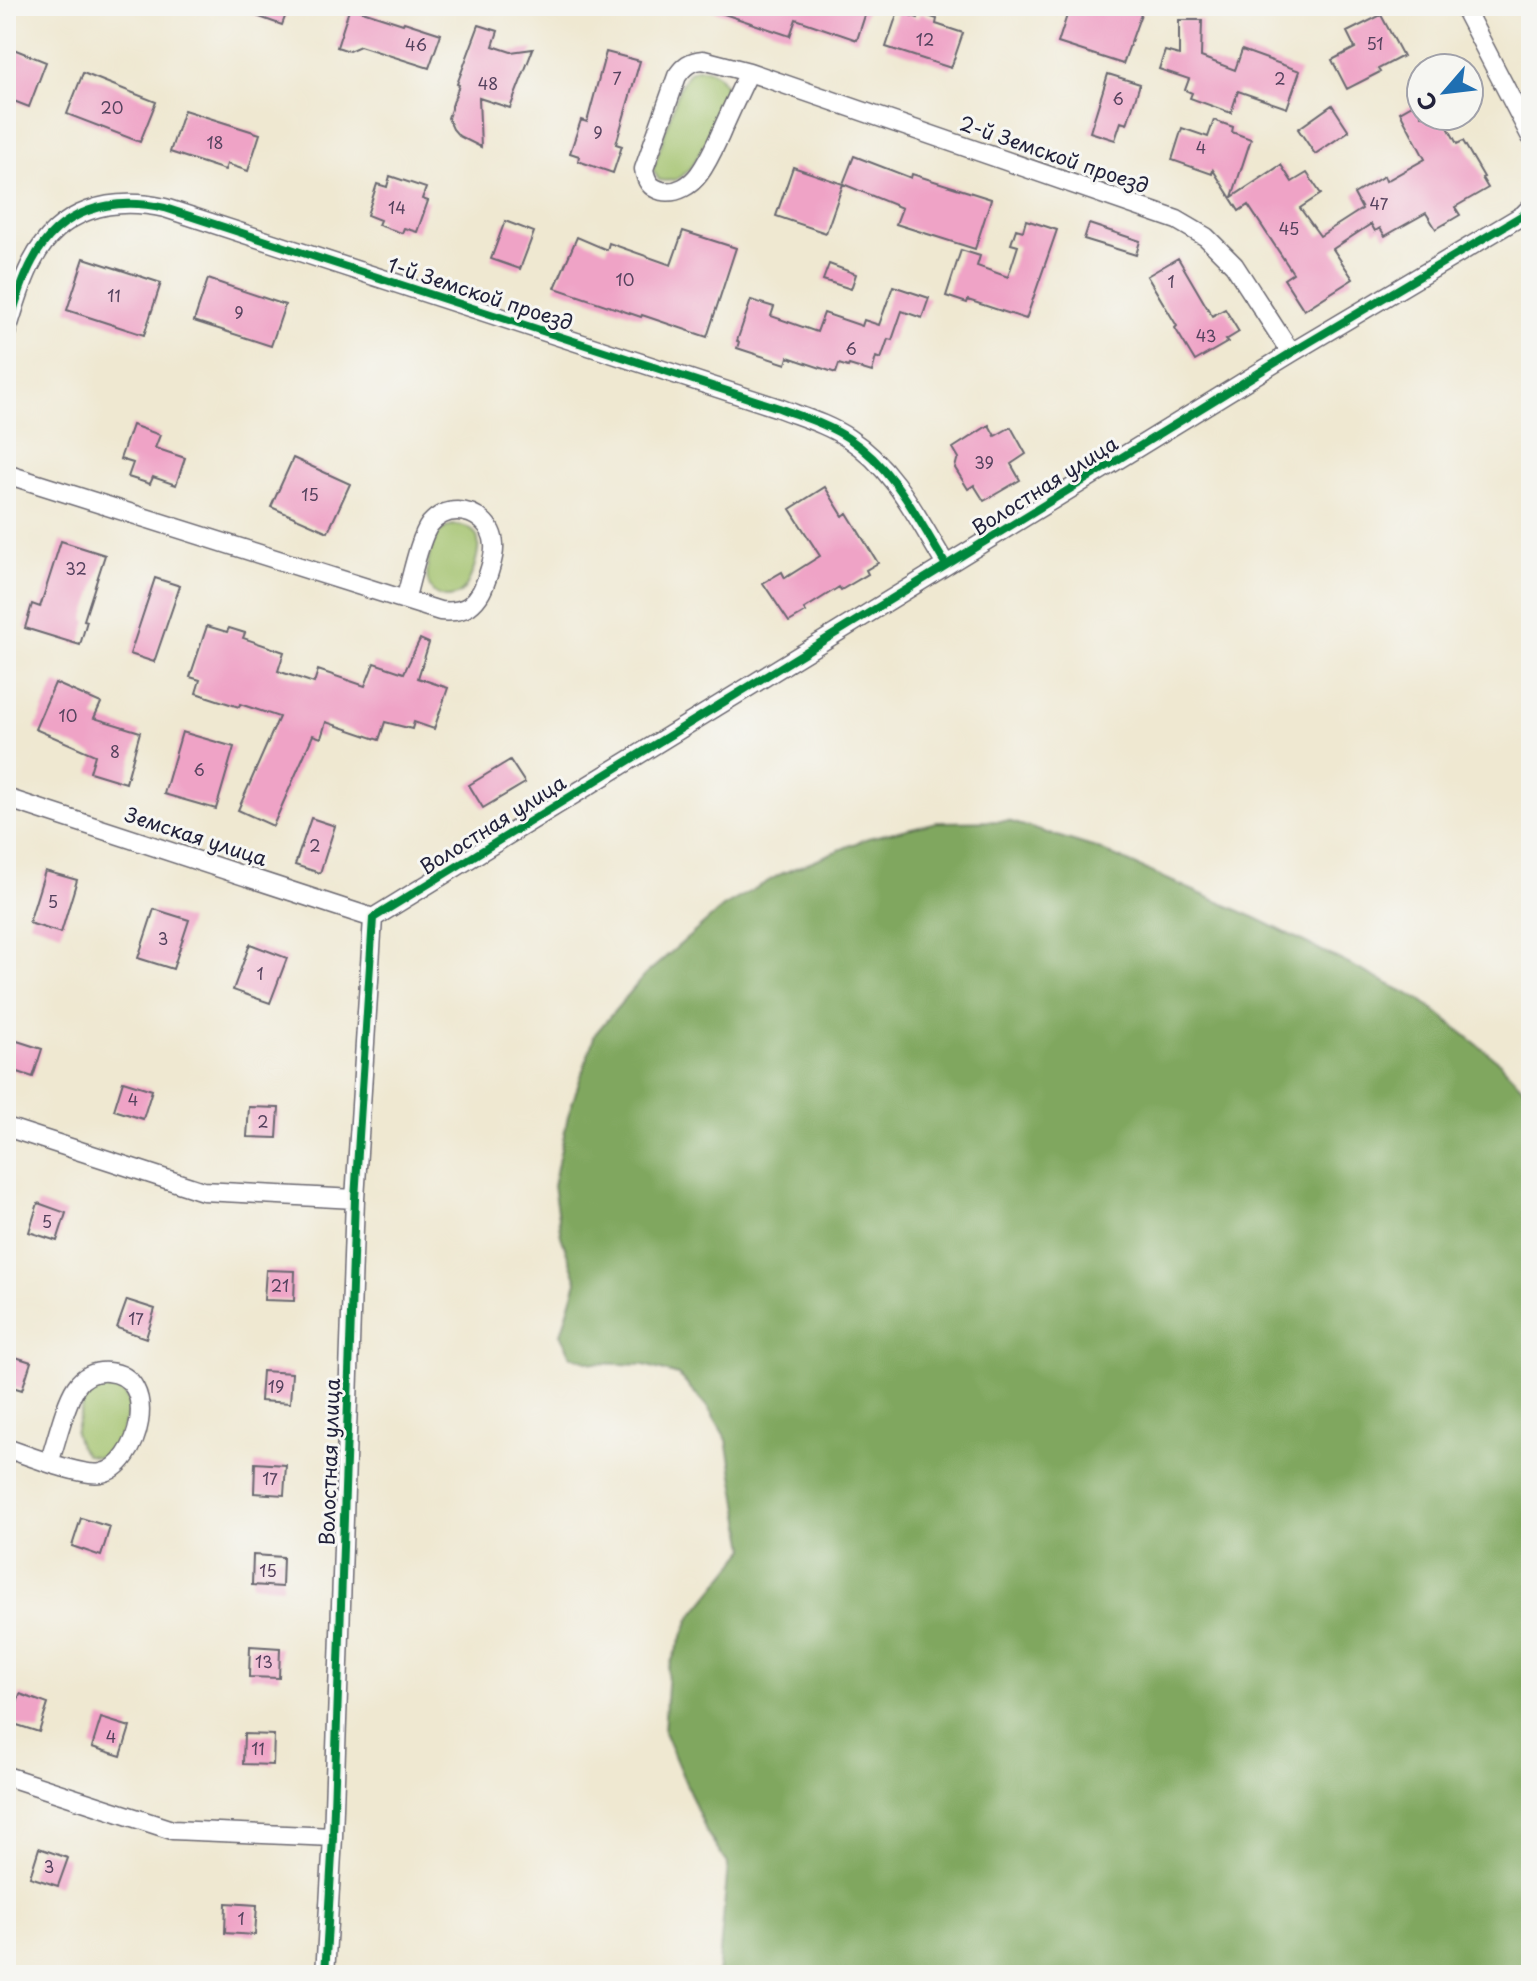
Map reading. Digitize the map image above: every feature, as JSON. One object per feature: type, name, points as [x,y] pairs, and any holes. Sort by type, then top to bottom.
[{"type":"street","points":[[1463,6],[1531,137]]},
{"type":"street","name":"2-й Земской проезд","points":[[749,72],[699,174],[683,189],[673,192],[650,186],[644,169],[677,76],[685,65],[695,60],[709,60],[749,72],[1162,214],[1185,224],[1206,237],[1234,265],[1291,353]]},
{"type":"street","name":"1-й Земской проезд","points":[[6,333],[32,262],[60,228],[78,215],[110,204],[143,203],[165,208],[764,403],[826,426],[848,438],[885,471],[901,490],[946,565]]},
{"type":"street","name":"Волостная улица","points":[[325,1975],[333,1837],[355,1199],[373,918],[1291,353],[1523,215],[1531,207]]},
{"type":"street","points":[[6,474],[405,600],[440,611],[454,612],[467,608],[478,599],[493,556],[494,542],[490,528],[468,512],[454,511],[440,515],[430,524],[424,537],[405,600]]},
{"type":"street","name":"Земская улица","points":[[6,798],[373,918]]},
{"type":"street","points":[[6,1127],[203,1191],[355,1199]]},
{"type":"street","points":[[6,1448],[49,1463],[86,1473],[100,1474],[114,1469],[124,1460],[140,1417],[141,1403],[127,1379],[114,1373],[100,1372],[87,1376],[76,1385],[49,1463]]},
{"type":"street","points":[[6,1776],[172,1830],[333,1837]]},
{"type":"green space","points":[[710,70],[720,78],[726,89],[725,103],[692,166],[677,179],[659,180],[653,170],[680,86],[689,72]]},
{"type":"green space","points":[[452,525],[470,529],[478,538],[479,545],[466,586],[459,594],[448,597],[434,592],[427,576],[429,556],[437,537]]},
{"type":"green space","points":[[1008,821],[1096,848],[1258,919],[1421,1000],[1498,1061],[1531,1096],[1531,1975],[718,1975],[728,1864],[707,1833],[664,1732],[668,1669],[691,1617],[746,1549],[727,1440],[707,1406],[678,1375],[644,1365],[593,1363],[571,1356],[561,1334],[577,1281],[561,1236],[553,1186],[568,1116],[595,1034],[644,976],[723,907],[781,874],[868,838],[937,822]]},
{"type":"green space","points":[[100,1385],[119,1389],[130,1405],[117,1445],[106,1455],[98,1457],[86,1455],[75,1433],[83,1404],[90,1391]]},
{"type":"building","points":[[235,6],[289,6],[282,25]]},
{"type":"building","points":[[709,6],[868,6],[857,40],[796,19],[790,36],[709,9]]},
{"type":"building","points":[[1070,6],[1127,6],[1142,11],[1123,64],[1058,43]]},
{"type":"building","points":[[350,7],[441,34],[429,68],[360,46],[349,51],[337,47]]},
{"type":"building","points":[[898,11],[918,18],[920,13],[937,19],[936,24],[963,33],[951,68],[886,47]]},
{"type":"building","points":[[1381,15],[1403,56],[1347,89],[1332,60],[1355,48],[1347,32]]},
{"type":"building","points":[[1179,20],[1202,20],[1201,57],[1235,70],[1242,50],[1300,71],[1287,108],[1238,91],[1231,113],[1190,98],[1192,93],[1185,90],[1189,79],[1159,69],[1165,51],[1179,55]]},
{"type":"building","points":[[479,25],[498,31],[493,46],[511,52],[533,49],[510,108],[479,98],[481,147],[459,136],[448,118]]},
{"type":"building","points":[[6,46],[46,62],[29,107],[6,98]]},
{"type":"building","points":[[606,52],[640,61],[616,144],[622,146],[613,173],[578,161],[579,156],[570,153],[581,120],[587,122]]},
{"type":"building","points":[[83,73],[156,102],[140,142],[67,114]]},
{"type":"building","points":[[1108,74],[1140,84],[1127,124],[1121,122],[1115,140],[1090,132]]},
{"type":"building","points":[[1332,105],[1349,131],[1315,154],[1298,129]]},
{"type":"building","points":[[184,110],[260,134],[248,171],[227,164],[225,170],[170,152]]},
{"type":"building","points":[[1214,120],[1233,127],[1232,132],[1251,139],[1232,197],[1281,165],[1292,182],[1307,173],[1321,194],[1300,208],[1320,236],[1362,209],[1354,194],[1384,176],[1386,181],[1425,159],[1411,132],[1451,132],[1457,144],[1463,141],[1488,188],[1455,207],[1460,215],[1436,229],[1426,213],[1385,236],[1380,228],[1375,231],[1371,224],[1333,249],[1353,279],[1304,310],[1284,279],[1293,273],[1248,205],[1239,211],[1213,170],[1212,174],[1172,160],[1182,128],[1208,137]]},
{"type":"building","points":[[854,156],[911,178],[912,174],[991,199],[975,249],[896,224],[902,208],[843,184]]},
{"type":"building","points":[[793,167],[843,184],[826,233],[776,216]]},
{"type":"building","points":[[390,176],[426,188],[422,199],[428,201],[417,232],[404,228],[402,233],[378,225],[380,220],[367,215],[377,184],[387,187]]},
{"type":"building","points":[[1026,220],[1057,230],[1026,319],[946,296],[961,250],[980,256],[977,266],[1008,277],[1018,246],[1011,244],[1016,229],[1023,231]]},
{"type":"building","points":[[505,221],[534,232],[520,269],[491,259]]},
{"type":"building","points":[[1089,224],[1140,241],[1136,255],[1084,239]]},
{"type":"building","points":[[683,231],[736,248],[707,337],[555,288],[577,237],[607,250],[609,243],[671,265]]},
{"type":"building","points":[[84,258],[161,283],[144,335],[67,310]]},
{"type":"building","points":[[1178,258],[1212,316],[1225,309],[1239,332],[1195,361],[1147,276]]},
{"type":"building","points":[[829,264],[856,274],[851,289],[823,280]]},
{"type":"building","points":[[208,279],[285,305],[271,346],[194,321]]},
{"type":"building","points":[[893,286],[929,298],[922,318],[902,311],[892,340],[888,339],[881,359],[876,357],[872,372],[839,364],[836,373],[788,357],[786,364],[737,348],[751,300],[774,307],[771,316],[817,332],[824,313],[862,326],[864,320],[879,325]]},
{"type":"building","points":[[132,425],[160,435],[155,448],[185,458],[176,485],[153,477],[150,484],[128,477],[133,463],[120,459]]},
{"type":"building","points":[[989,425],[995,436],[1011,427],[1026,454],[1011,464],[1020,480],[984,501],[974,485],[968,489],[955,468],[959,458],[953,448]]},
{"type":"building","points":[[293,458],[350,484],[328,532],[271,507]]},
{"type":"building","points":[[825,487],[843,516],[847,513],[878,563],[866,570],[868,574],[841,590],[839,587],[789,622],[763,583],[782,572],[785,578],[820,556],[790,509]]},
{"type":"building","points":[[61,541],[105,555],[84,620],[87,621],[80,645],[25,628],[32,604],[40,607]]},
{"type":"building","points":[[155,578],[180,586],[154,662],[130,654]]},
{"type":"building","points":[[207,626],[245,633],[243,638],[284,652],[278,671],[314,683],[318,670],[365,686],[374,663],[404,673],[420,639],[429,643],[418,678],[448,688],[434,729],[414,722],[412,729],[385,722],[379,740],[326,722],[321,738],[313,735],[273,826],[238,810],[279,717],[196,693],[200,680],[190,677]]},
{"type":"building","points":[[55,683],[101,703],[94,718],[140,732],[126,783],[90,772],[95,755],[35,729]]},
{"type":"building","points":[[182,732],[234,747],[216,809],[164,794]]},
{"type":"building","points":[[510,760],[525,783],[483,808],[469,785]]},
{"type":"building","points":[[311,818],[335,826],[320,873],[295,865]]},
{"type":"building","points":[[45,871],[77,880],[61,933],[29,923]]},
{"type":"building","points":[[154,909],[189,920],[173,969],[138,958]]},
{"type":"building","points":[[250,944],[287,958],[270,1003],[233,990]]},
{"type":"building","points":[[14,1040],[42,1049],[33,1077],[6,1068]]},
{"type":"building","points":[[123,1081],[152,1090],[143,1119],[114,1110]]},
{"type":"building","points":[[249,1107],[279,1108],[277,1138],[247,1137]]},
{"type":"building","points":[[38,1203],[66,1213],[57,1241],[29,1232]]},
{"type":"building","points":[[266,1270],[295,1271],[294,1301],[264,1300]]},
{"type":"building","points":[[127,1300],[155,1309],[146,1338],[117,1328]]},
{"type":"building","points":[[6,1354],[31,1362],[22,1390],[6,1385]]},
{"type":"building","points":[[262,1371],[292,1373],[290,1403],[260,1401]]},
{"type":"building","points":[[255,1463],[286,1465],[284,1495],[254,1493]]},
{"type":"building","points":[[81,1518],[110,1527],[101,1556],[72,1546]]},
{"type":"building","points":[[253,1555],[283,1557],[282,1587],[252,1585]]},
{"type":"building","points":[[250,1646],[280,1648],[279,1678],[249,1677]]},
{"type":"building","points":[[20,1694],[48,1704],[39,1732],[11,1723]]},
{"type":"building","points":[[101,1718],[130,1727],[121,1756],[92,1747]]},
{"type":"building","points":[[244,1734],[274,1735],[273,1765],[243,1764]]},
{"type":"building","points":[[39,1848],[68,1858],[58,1886],[30,1877]]},
{"type":"building","points":[[226,1903],[257,1905],[255,1935],[225,1933]]},
{"type":"cycle path","points":[[6,333],[32,262],[43,244],[72,218],[106,206],[125,204],[165,208],[823,425],[848,438],[879,464],[904,496],[946,565]]},
{"type":"cycle path","points":[[325,1975],[333,1837],[355,1199],[373,918],[1291,353],[1523,215],[1531,207]]}]
